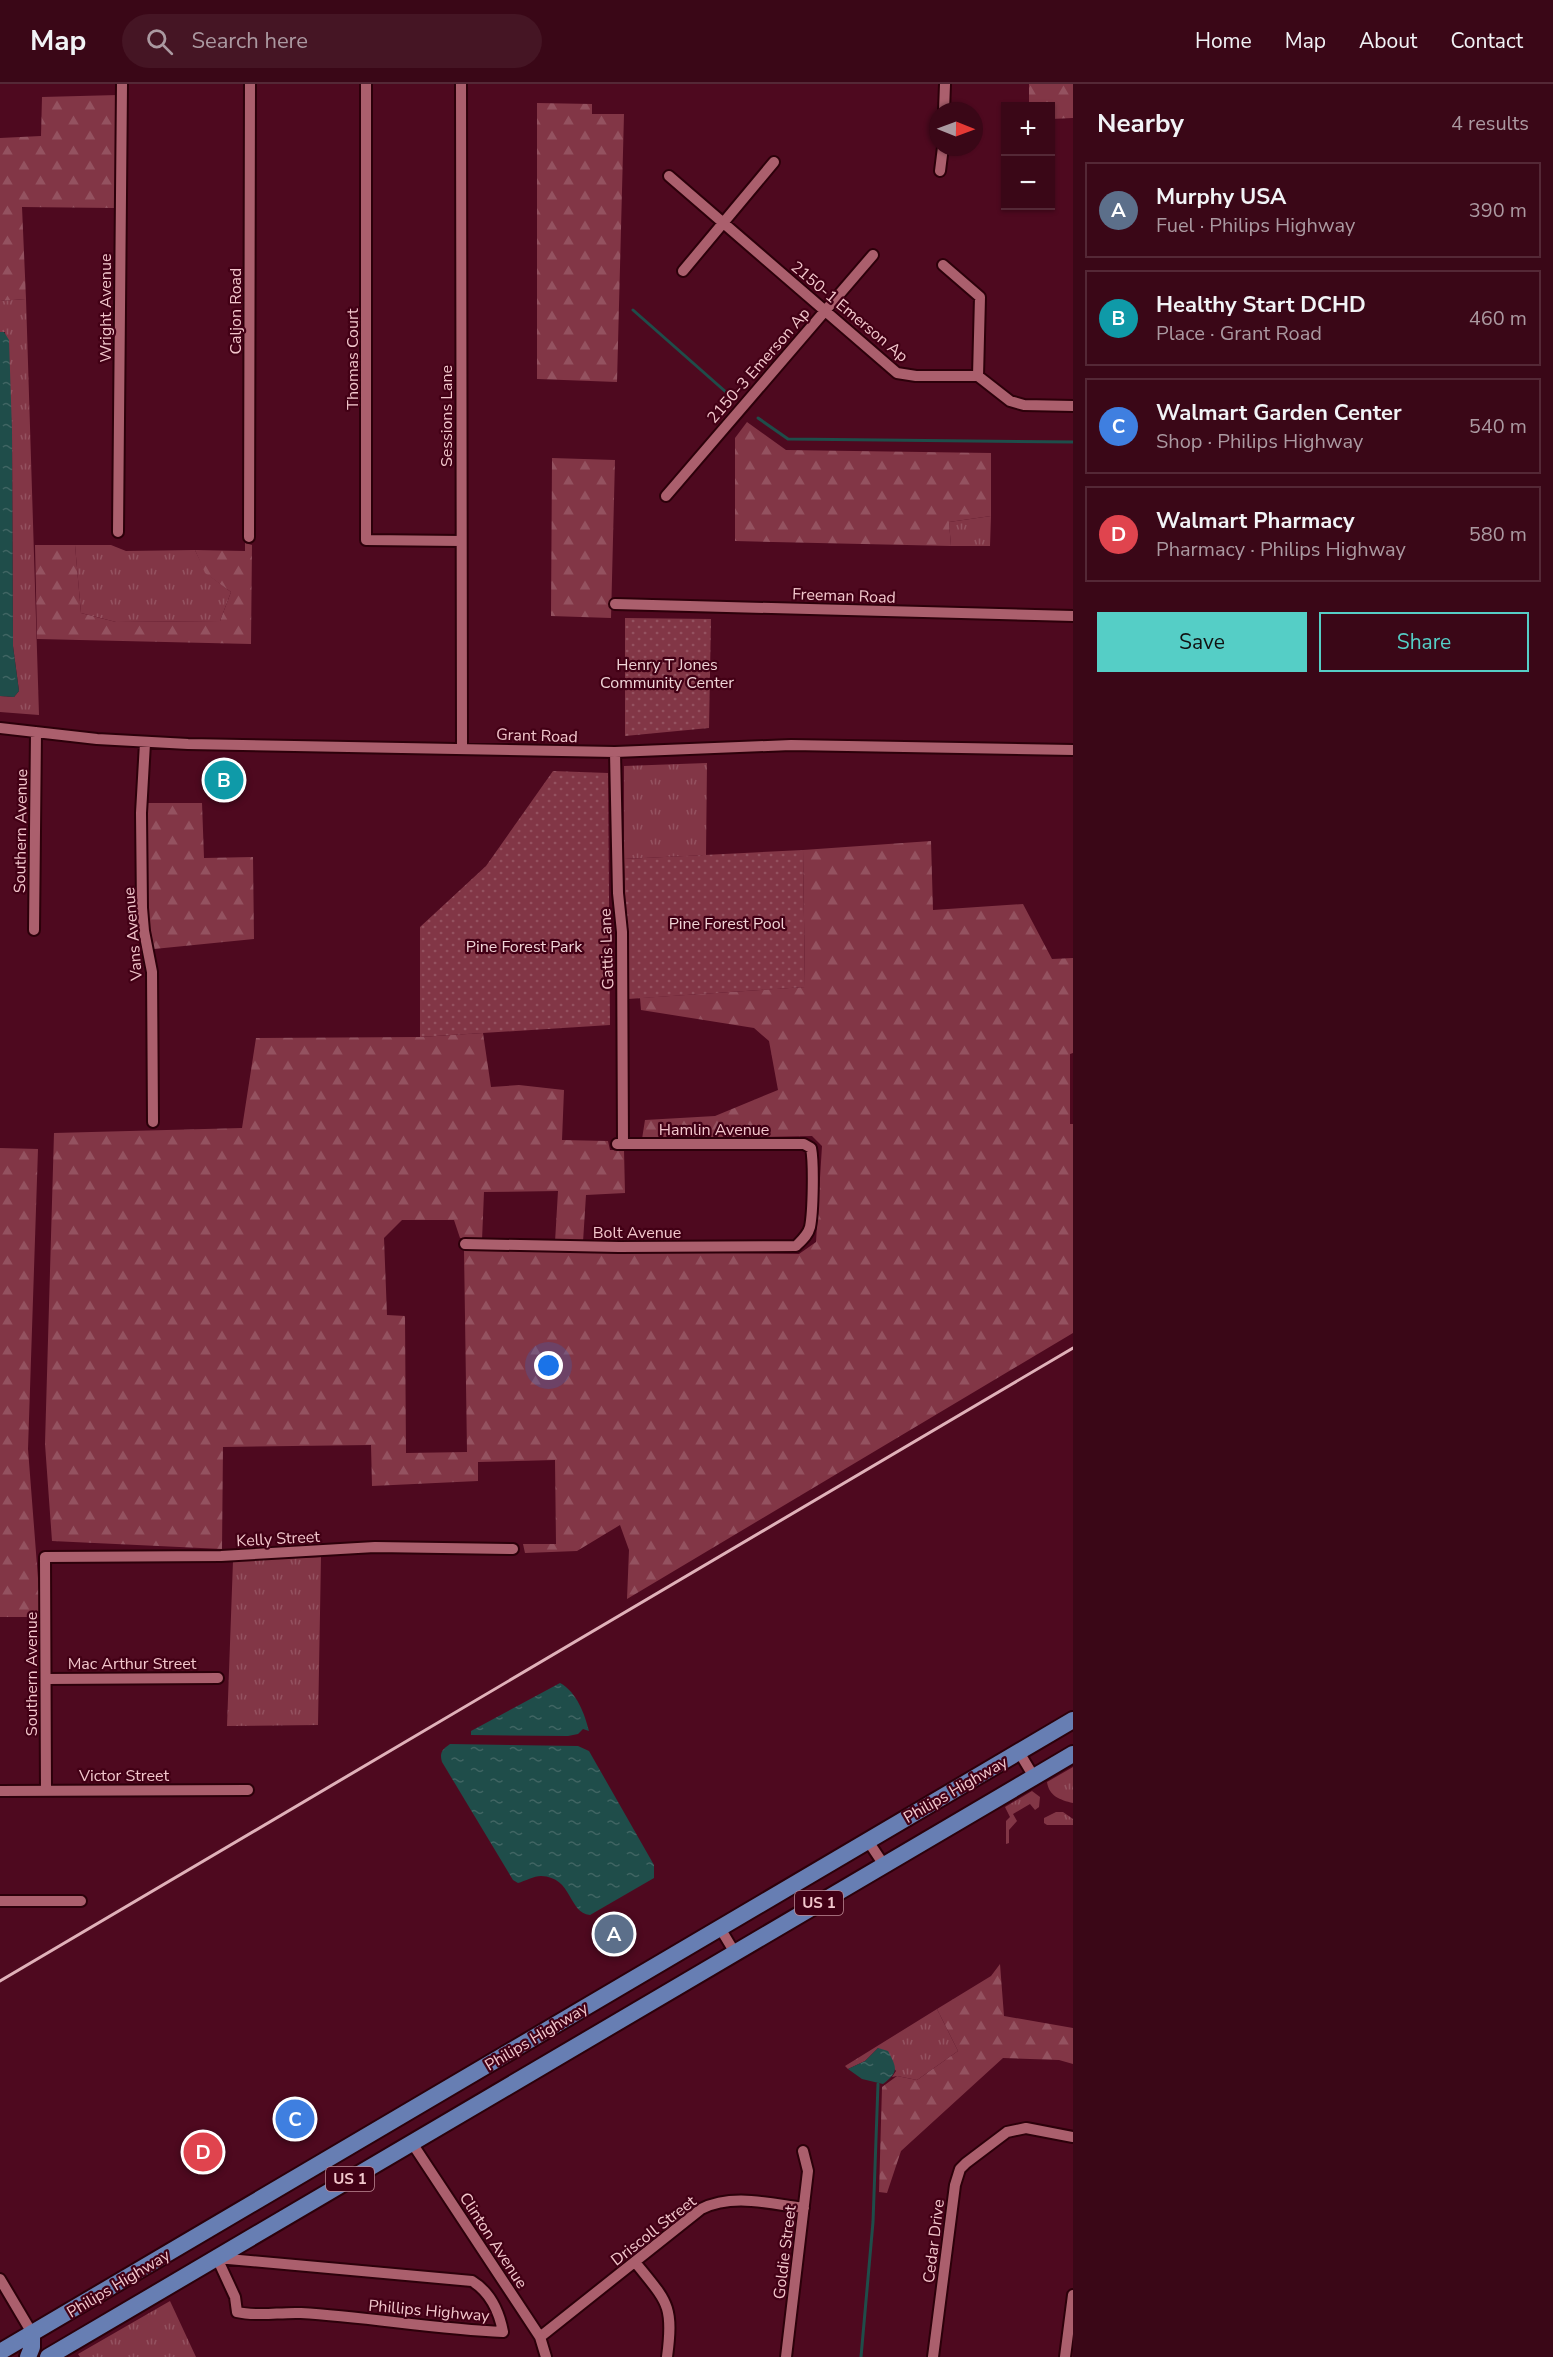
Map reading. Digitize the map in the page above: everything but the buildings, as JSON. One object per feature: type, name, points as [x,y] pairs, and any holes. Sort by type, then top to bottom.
[{"type":"main road","name":"Philips Highway","points":[[0,2352],[1073,1720]]},
{"type":"main road","name":"Philips Highway","points":[[48,2357],[1073,1754]]},
{"type":"main road","points":[[28,2357],[32,2347],[32,2333]]},
{"type":"street","name":"Wright Avenue","points":[[118,532],[122,84]]},
{"type":"street","name":"Caljon Road","points":[[249,537],[250,84]]},
{"type":"street","name":"Thomas Court","points":[[366,84],[366,540],[461,541]]},
{"type":"street","name":"Sessions Lane","points":[[461,84],[462,748]]},
{"type":"street","points":[[944,102],[945,84]]},
{"type":"street","points":[[940,171],[942,156]]},
{"type":"street","points":[[683,271],[774,162]]},
{"type":"street","name":"2150-1 Emerson Ap","points":[[669,176],[903,375],[978,376]]},
{"type":"street","name":"2150-3 Emerson Ap","points":[[666,496],[873,255]]},
{"type":"street","points":[[943,265],[980,297],[978,376],[1010,401],[1024,405],[1073,406]]},
{"type":"street","name":"Freeman Road","points":[[615,604],[1073,616]]},
{"type":"street","name":"Grant Road","points":[[0,728],[145,743],[615,753],[791,746],[1073,750]]},
{"type":"street","name":"Southern Avenue","points":[[34,930],[36,732]]},
{"type":"street","name":"Vans Avenue","points":[[145,743],[141,813],[142,908],[152,972],[153,1122]]},
{"type":"street","name":"Gattis Lane","points":[[615,753],[618,893],[622,932],[620,1144]]},
{"type":"street","name":"Hamlin Avenue","points":[[620,1144],[804,1144],[810,1148],[813,1159],[810,1227],[805,1238]]},
{"type":"street","name":"Bolt Avenue","points":[[465,1244],[619,1247],[796,1246],[805,1238]]},
{"type":"street","name":"Kelly Street","points":[[45,1557],[221,1556],[375,1547],[513,1549]]},
{"type":"street","name":"Southern Avenue","points":[[45,1557],[46,1791]]},
{"type":"street","name":"Mac Arthur Street","points":[[46,1679],[218,1678]]},
{"type":"street","points":[[1018,1752],[1034,1777]]},
{"type":"street","name":"Victor Street","points":[[0,1791],[248,1790]]},
{"type":"street","points":[[868,1841],[884,1865]]},
{"type":"street","points":[[0,1902],[81,1901]]},
{"type":"street","points":[[720,1928],[735,1953]]},
{"type":"street","name":"Cedar Drive","points":[[933,2357],[957,2177],[966,2163],[1007,2132],[1026,2128],[1073,2137]]},
{"type":"street","name":"Clinton Avenue","points":[[412,2143],[540,2337],[546,2357]]},
{"type":"street","name":"Goldie Street","points":[[786,2357],[808,2171],[803,2151]]},
{"type":"street","name":"Driscoll Street","points":[[540,2337],[701,2209],[712,2204],[735,2200],[804,2208]]},
{"type":"street","name":"Phillips Highway","points":[[217,2258],[472,2281],[487,2293],[501,2319],[502,2332],[454,2330],[300,2313],[267,2315],[237,2312],[236,2297],[217,2258]]},
{"type":"street","points":[[635,2262],[668,2306],[671,2325],[667,2357]]},
{"type":"street","points":[[0,2279],[32,2333]]},
{"type":"street","points":[[1065,2357],[1073,2295]]},
{"type":"green space","points":[[1029,84],[1073,84],[1073,118],[1055,119],[1055,102],[1029,102]]},
{"type":"green space","points":[[118,95],[114,208],[22,207],[26,299],[0,301],[0,138],[41,136],[42,97]]},
{"type":"green space","points":[[537,103],[592,104],[592,114],[624,114],[617,382],[537,379]]},
{"type":"green space","points":[[26,299],[39,715],[0,712],[0,696],[14,697],[19,691],[13,646],[12,431],[5,332],[0,332],[0,301]]},
{"type":"green space","points":[[747,422],[786,450],[991,453],[991,516],[949,522],[951,546],[735,541],[735,438]]},
{"type":"green space","points":[[552,458],[615,460],[611,618],[551,616]]},
{"type":"green space","points":[[991,516],[990,546],[951,546],[949,522]]},
{"type":"green space","points":[[245,543],[252,545],[251,644],[37,639],[35,545],[75,545],[81,613],[116,622],[220,621],[231,592],[205,573],[195,550],[245,551]]},
{"type":"green space","points":[[75,545],[111,545],[126,551],[195,550],[206,573],[231,592],[220,621],[116,622],[81,613]]},
{"type":"green space","name":"Henry T Jones Community Center","points":[[625,618],[711,619],[709,728],[625,736]]},
{"type":"green space","points":[[707,763],[706,855],[624,859],[624,766]]},
{"type":"green space","name":"Pine Forest Park","points":[[553,771],[608,773],[610,1025],[420,1037],[420,927],[486,866]]},
{"type":"green space","points":[[147,803],[202,803],[204,858],[253,857],[254,939],[154,949],[147,912]]},
{"type":"green space","points":[[931,841],[933,910],[1023,904],[1052,959],[1073,958],[1070,1124],[1073,1124],[1073,1333],[627,1599],[629,1550],[620,1525],[577,1551],[525,1553],[523,1544],[556,1544],[555,1460],[478,1462],[478,1481],[372,1486],[371,1445],[223,1447],[222,1549],[52,1541],[45,1444],[54,1133],[242,1128],[256,1038],[420,1037],[483,1033],[491,1087],[519,1085],[564,1090],[562,1140],[608,1141],[610,1150],[624,1150],[625,1193],[586,1195],[583,1242],[555,1242],[558,1191],[484,1192],[482,1240],[460,1238],[454,1220],[402,1220],[384,1238],[387,1315],[405,1316],[406,1453],[467,1452],[464,1250],[799,1254],[816,1242],[822,1146],[812,1136],[642,1139],[645,1120],[715,1116],[778,1090],[769,1041],[754,1028],[641,1010],[640,998],[805,987],[803,850]]},
{"type":"green space","name":"Pine Forest Pool","points":[[803,850],[805,987],[628,999],[624,859]]},
{"type":"green space","points":[[0,1148],[38,1149],[28,1449],[41,1617],[0,1617]]},
{"type":"green space","points":[[321,1557],[318,1725],[227,1726],[233,1561]]},
{"type":"green space","points":[[1073,1767],[1073,1803],[1056,1797],[1050,1791],[1047,1782]]},
{"type":"green space","points":[[1032,1791],[1040,1797],[1039,1807],[1035,1810],[1030,1804],[1013,1814],[1017,1821],[1009,1830],[1009,1843],[1006,1844],[1006,1821],[1010,1817],[1005,1807]]},
{"type":"green space","points":[[1056,1812],[1063,1812],[1073,1819],[1073,1825],[1044,1823],[1044,1818]]},
{"type":"green space","points":[[1000,1964],[1004,2016],[1073,2028],[1073,2064],[1059,2060],[1003,2058],[901,2151],[887,2193],[879,2192],[882,2087],[897,2076],[917,2080],[958,2051],[937,2009],[991,1976]]},
{"type":"green space","points":[[937,2009],[958,2051],[917,2080],[892,2077],[896,2071],[878,2048],[865,2061],[848,2069],[845,2066]]},
{"type":"green space","points":[[170,2301],[196,2357],[80,2357],[78,2354]]},
{"type":"water","points":[[0,332],[4,332],[9,340],[12,431],[13,646],[19,691],[14,697],[0,696]]},
{"type":"water","points":[[560,1683],[576,1698],[589,1731],[583,1729],[578,1734],[568,1736],[471,1735],[471,1731]]},
{"type":"water","points":[[450,1744],[578,1746],[589,1751],[654,1865],[654,1878],[590,1915],[583,1913],[565,1888],[551,1878],[538,1876],[518,1883],[513,1880],[442,1762],[442,1751]]},
{"type":"water","points":[[878,2048],[888,2051],[895,2066],[892,2076],[883,2084],[862,2079],[848,2069],[865,2061]]},
{"type":"waterway","points":[[633,310],[735,400]]},
{"type":"waterway","points":[[758,418],[788,439],[1073,442]]},
{"type":"waterway","points":[[861,2357],[873,2222],[878,2084]]},
{"type":"railway","points":[[0,1981],[1073,1348]]},
{"type":"place","name":"Healthy Start DCHD","points":[[224,780]]},
{"type":"place","name":"Murphy USA","points":[[614,1934]]},
{"type":"place","name":"Walmart Garden Center","points":[[295,2119]]},
{"type":"place","name":"Walmart Pharmacy","points":[[203,2152]]}]
